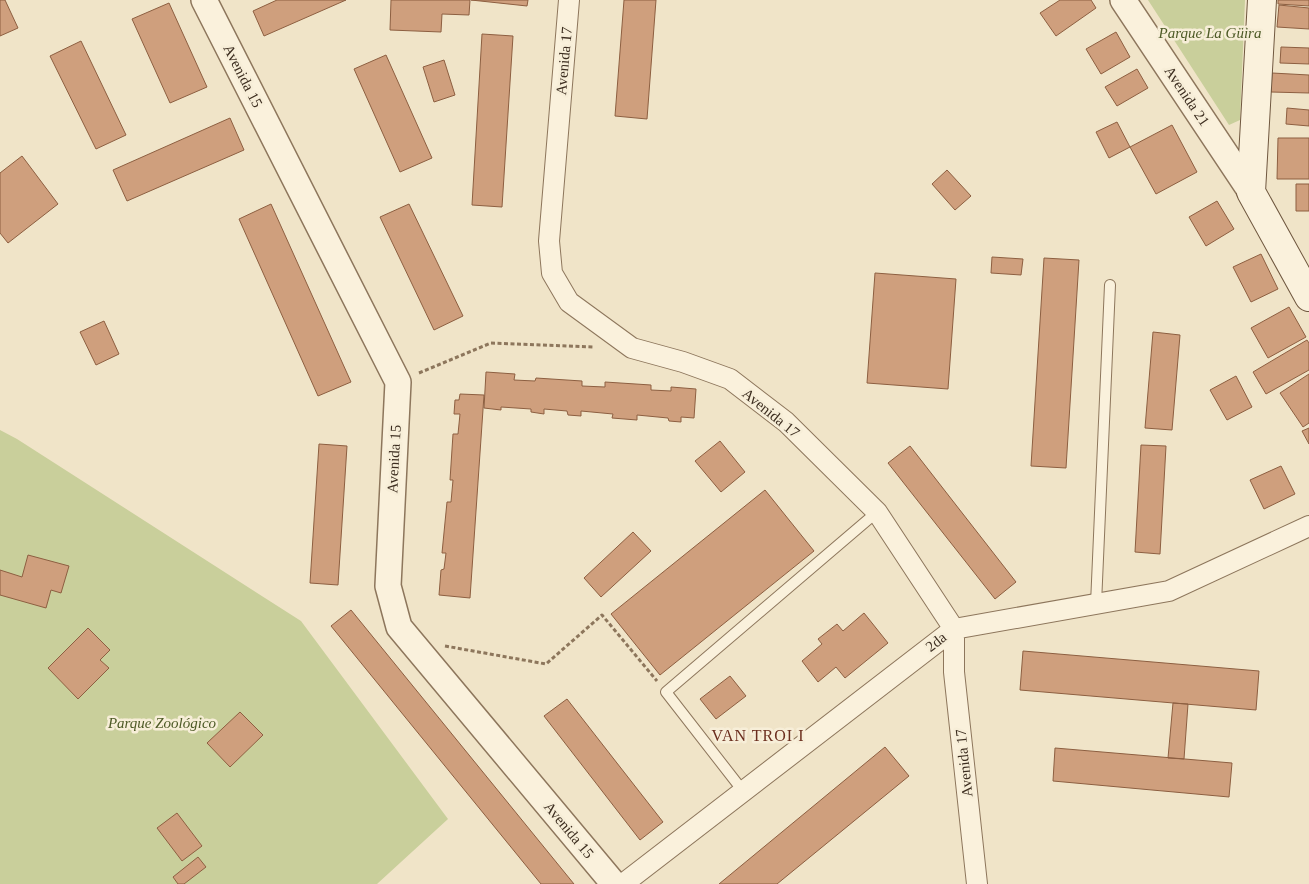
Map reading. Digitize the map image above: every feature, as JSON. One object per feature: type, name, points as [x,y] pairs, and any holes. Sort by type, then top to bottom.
[{"type":"main road","points":[[1251,192],[1262,0]]},
{"type":"main road","name":"Avenida 21","points":[[1251,192],[1305,282]]},
{"type":"street","name":"Avenida 15","points":[[204,0],[398,382],[388,586],[399,627],[614,884]]},
{"type":"street","name":"Avenida 17","points":[[569,0],[549,241],[552,273],[569,302],[632,348],[683,362],[730,380],[786,422],[878,512],[954,629],[954,672],[977,884]]},
{"type":"street","name":"Avenida 21","points":[[1123,0],[1251,192]]},
{"type":"street","name":"2da","points":[[623,884],[954,629],[1169,591],[1309,526]]},
{"type":"lane","points":[[1096,604],[1110,285]]},
{"type":"lane","points":[[743,791],[666,692],[878,512]]},
{"type":"path","points":[[398,382],[491,343],[594,346]]},
{"type":"path","points":[[410,640],[546,664],[602,615],[666,692]]},
{"type":"green space","name":"Parque La Güira","points":[[1148,0],[1245,0],[1240,120],[1229,125]]},
{"type":"green space","name":"Parque Zoológico","points":[[0,430],[17,439],[301,621],[448,819],[377,884],[0,884]]},
{"type":"building","points":[[0,0],[5,0],[18,28],[0,36]]},
{"type":"building","points":[[277,0],[346,0],[264,36],[253,11]]},
{"type":"building","points":[[391,0],[470,0],[469,15],[442,14],[441,32],[390,30]]},
{"type":"building","points":[[471,0],[528,0],[527,6]]},
{"type":"building","points":[[624,0],[656,0],[647,119],[615,116]]},
{"type":"building","points":[[1060,0],[1091,0],[1096,8],[1056,36],[1040,13]]},
{"type":"building","points":[[1278,0],[1309,0],[1309,6],[1278,4]]},
{"type":"building","points":[[169,3],[207,87],[170,103],[132,19]]},
{"type":"building","points":[[1279,5],[1309,8],[1309,29],[1277,27]]},
{"type":"building","points":[[1116,32],[1130,57],[1101,74],[1086,49]]},
{"type":"building","points":[[482,34],[513,36],[502,207],[472,205]]},
{"type":"building","points":[[81,41],[126,135],[96,149],[50,56]]},
{"type":"building","points":[[1281,47],[1309,48],[1309,64],[1280,63]]},
{"type":"building","points":[[386,55],[432,158],[400,172],[354,69]]},
{"type":"building","points":[[444,60],[455,95],[434,102],[423,67]]},
{"type":"building","points":[[1137,69],[1148,88],[1117,106],[1105,87]]},
{"type":"building","points":[[1272,73],[1309,75],[1309,93],[1271,92]]},
{"type":"building","points":[[1287,108],[1309,110],[1309,126],[1286,124]]},
{"type":"building","points":[[230,118],[244,150],[127,201],[113,170]]},
{"type":"building","points":[[1117,122],[1130,147],[1109,158],[1096,132]]},
{"type":"building","points":[[1172,125],[1197,172],[1156,194],[1130,147]]},
{"type":"building","points":[[1278,138],[1309,138],[1309,179],[1277,179]]},
{"type":"building","points":[[22,156],[58,204],[8,243],[0,233],[0,173]]},
{"type":"building","points":[[947,170],[971,196],[955,210],[932,184]]},
{"type":"building","points":[[1296,184],[1309,184],[1309,211],[1296,211]]},
{"type":"building","points":[[1217,201],[1234,229],[1206,246],[1189,217]]},
{"type":"building","points":[[271,204],[351,382],[318,396],[239,219]]},
{"type":"building","points":[[409,204],[463,316],[434,330],[380,217]]},
{"type":"building","points":[[1261,254],[1278,289],[1251,302],[1233,267]]},
{"type":"building","points":[[992,257],[1023,259],[1021,275],[991,273]]},
{"type":"building","points":[[1044,258],[1079,260],[1066,468],[1031,466]]},
{"type":"building","points":[[875,273],[956,279],[948,389],[867,383]]},
{"type":"building","points":[[1289,307],[1306,337],[1268,358],[1251,328]]},
{"type":"building","points":[[104,321],[119,354],[96,365],[80,332]]},
{"type":"building","points":[[1153,332],[1180,335],[1172,430],[1145,428]]},
{"type":"building","points":[[1307,340],[1309,343],[1309,370],[1266,394],[1253,372]]},
{"type":"building","points":[[486,372],[515,374],[514,380],[535,381],[536,378],[582,381],[582,386],[605,387],[605,382],[651,385],[651,390],[671,391],[671,387],[696,389],[694,418],[681,417],[681,422],[669,421],[668,418],[637,415],[637,420],[612,418],[613,414],[581,411],[581,416],[568,415],[567,411],[544,409],[544,414],[531,412],[531,409],[501,407],[501,410],[484,408]]},
{"type":"building","points":[[1309,374],[1309,423],[1303,427],[1280,393]]},
{"type":"building","points":[[1236,376],[1252,407],[1227,420],[1210,390]]},
{"type":"building","points":[[460,394],[484,395],[470,598],[439,595],[441,570],[444,569],[446,553],[442,553],[447,502],[451,502],[453,480],[450,480],[453,434],[458,434],[460,414],[454,414],[455,400],[459,400]]},
{"type":"building","points":[[1309,428],[1309,444],[1302,431]]},
{"type":"building","points":[[720,441],[745,472],[721,492],[695,461]]},
{"type":"building","points":[[319,444],[347,446],[338,585],[310,583]]},
{"type":"building","points":[[1141,445],[1166,446],[1160,554],[1135,552]]},
{"type":"building","points":[[910,446],[1016,582],[995,599],[888,463]]},
{"type":"building","points":[[1281,466],[1295,494],[1264,509],[1250,480]]},
{"type":"building","points":[[765,490],[814,551],[660,675],[611,614]]},
{"type":"building","points":[[633,532],[651,551],[601,597],[584,578]]},
{"type":"building","points":[[28,555],[69,566],[61,593],[51,590],[46,608],[0,595],[0,570],[22,577]]},
{"type":"building","points":[[351,610],[574,884],[541,884],[331,626]]},
{"type":"building","points":[[864,613],[888,643],[845,678],[836,667],[818,682],[802,661],[822,644],[818,639],[837,624],[843,631]]},
{"type":"building","points":[[88,628],[110,650],[100,660],[109,668],[78,699],[48,668]]},
{"type":"building","points":[[1023,651],[1259,671],[1256,710],[1020,690]]},
{"type":"building","points":[[730,676],[746,696],[716,719],[700,699]]},
{"type":"building","points":[[567,699],[663,822],[640,840],[544,716]]},
{"type":"building","points":[[1173,703],[1188,704],[1184,759],[1168,758]]},
{"type":"building","points":[[240,712],[263,735],[230,767],[207,743]]},
{"type":"building","points":[[885,747],[909,776],[777,884],[719,884]]},
{"type":"building","points":[[1055,748],[1232,763],[1229,797],[1053,781]]},
{"type":"building","points":[[177,813],[202,846],[182,861],[157,828]]},
{"type":"building","points":[[198,857],[206,867],[184,884],[178,884],[173,877]]},
{"type":"district","name":"VAN TROI I","points":[[758,735]]}]
